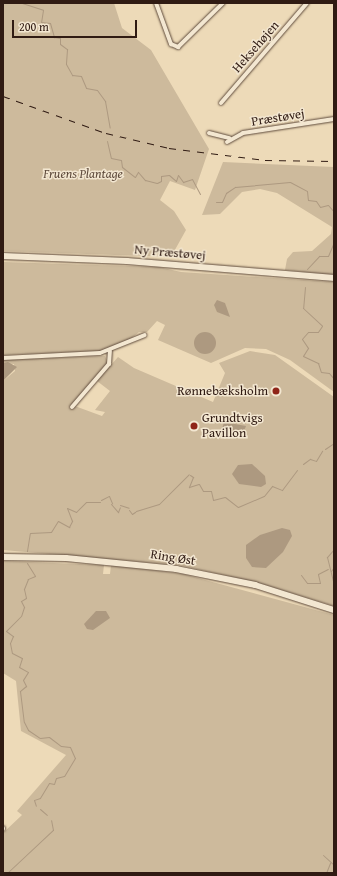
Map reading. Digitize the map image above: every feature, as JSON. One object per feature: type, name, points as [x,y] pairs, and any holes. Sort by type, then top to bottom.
[{"type":"main road","name":"Ring Øst","points":[[3,557],[66,558],[176,569],[255,585],[334,610]]},
{"type":"street","points":[[156,3],[171,44],[178,47],[223,3]]},
{"type":"street","name":"Heksehøjen","points":[[221,103],[307,3]]},
{"type":"street","name":"Præstøvej","points":[[208,133],[228,140],[334,119]]},
{"type":"street","name":"Ny Præstøvej","points":[[3,256],[127,261],[334,278]]},
{"type":"street","points":[[3,358],[110,351],[145,335]]},
{"type":"street","points":[[72,407],[109,364],[110,351]]},
{"type":"green space","name":"Fruens Plantage","points":[[3,3],[114,3],[122,28],[151,50],[209,149],[195,190],[170,181],[160,200],[174,211],[186,230],[171,257],[3,251]]},
{"type":"green space","points":[[223,162],[334,167],[334,275],[285,270],[287,259],[293,252],[312,251],[331,234],[332,227],[277,193],[260,189],[242,192],[220,214],[202,215]]},
{"type":"green space","points":[[3,262],[159,267],[181,272],[334,282],[334,392],[290,360],[266,349],[245,348],[211,363],[158,340],[165,325],[157,321],[147,332],[139,332],[124,344],[100,351],[3,355]]},
{"type":"green space","points":[[250,351],[275,355],[334,397],[334,606],[259,583],[179,565],[3,550],[3,381],[15,371],[14,364],[3,363],[3,360],[105,356],[108,364],[72,405],[102,416],[105,412],[95,410],[110,391],[97,381],[118,357],[134,368],[213,402],[225,373],[219,363]]},
{"type":"green space","points":[[3,561],[104,565],[103,574],[110,574],[111,565],[183,574],[334,615],[334,873],[3,873],[3,833],[22,815],[17,811],[66,755],[21,731],[16,681],[3,673]]},
{"type":"shaded area","points":[[217,300],[225,303],[230,317],[217,312],[214,305]]},
{"type":"shaded area","points":[[205,332],[209,333],[215,339],[215,347],[209,353],[205,354],[201,353],[195,347],[194,343],[195,339],[201,333]]},
{"type":"shaded area","points":[[8,362],[17,367],[3,381],[3,363]]},
{"type":"shaded area","points":[[224,422],[246,426],[241,438],[222,429]]},
{"type":"shaded area","points":[[252,464],[265,476],[266,484],[261,487],[239,484],[232,474],[238,465]]},
{"type":"shaded area","points":[[282,528],[290,530],[292,536],[283,552],[266,568],[252,567],[246,558],[246,545],[260,535]]},
{"type":"shaded area","points":[[96,611],[106,611],[110,618],[93,630],[87,629],[84,624]]},
{"type":"waterway","points":[[22,3],[43,10],[41,22],[50,23],[54,37],[60,38],[60,44],[67,49],[66,64],[72,75],[81,76],[86,88],[97,90],[105,101],[110,128]]},
{"type":"waterway","points":[[107,141],[111,158],[121,160],[122,167],[135,177],[138,172],[145,180],[157,183],[161,181],[161,176],[169,175],[176,181],[178,175],[183,182],[192,179],[200,194]]},
{"type":"waterway","points":[[216,202],[222,202],[226,193],[235,187],[290,182],[307,191],[308,200],[316,201],[320,207],[328,205],[334,212]]},
{"type":"waterway","points":[[307,269],[319,256],[328,256],[334,242]]},
{"type":"waterway","points":[[305,287],[303,308],[322,326],[318,332],[308,332],[302,339],[308,348],[303,356],[318,363],[321,372],[329,373],[334,379]]},
{"type":"waterway","points":[[325,449],[334,443]]},
{"type":"waterway","points":[[303,464],[310,459],[316,461],[322,451]]},
{"type":"waterway","points":[[190,475],[193,477],[189,487],[199,484],[203,491],[211,491],[213,500],[225,497],[238,507],[264,496],[272,486],[282,490],[297,470]]},
{"type":"waterway","points":[[136,511],[159,504],[189,474]]},
{"type":"waterway","points":[[101,500],[109,496],[112,503]]},
{"type":"waterway","points":[[27,551],[30,533],[51,532],[58,521],[69,527],[72,521],[67,508],[76,512],[86,502],[100,502]]},
{"type":"waterway","points":[[111,504],[118,512],[120,507]]},
{"type":"waterway","points":[[120,505],[129,508]]},
{"type":"waterway","points":[[129,510],[132,514],[135,512]]},
{"type":"waterway","points":[[334,549],[327,557],[334,585]]},
{"type":"waterway","points":[[27,563],[35,576],[28,579],[24,589],[26,598],[21,601],[24,607],[21,616],[6,631],[13,636],[10,643],[12,653],[22,658],[19,667],[28,672],[23,680],[26,686],[20,691],[24,722],[28,730],[40,738],[49,737],[61,746],[70,747],[75,758],[64,776],[56,778],[54,784],[49,783],[40,798],[34,800],[36,806]]},
{"type":"waterway","points":[[331,571],[334,567]]},
{"type":"waterway","points":[[301,575],[307,583],[320,583],[318,574],[328,569]]},
{"type":"waterway","points":[[40,809],[47,815]]},
{"type":"waterway","points":[[7,873],[53,830],[51,820]]},
{"type":"waterway","points":[[323,855],[334,865]]},
{"type":"waterway","points":[[326,873],[330,863]]},
{"type":"railway","points":[[3,96],[106,133],[169,148],[265,160],[334,161]]},
{"type":"place","name":"Rønnebæksholm","points":[[276,391]]},
{"type":"place","name":"Grundtvigs Pavillon","points":[[194,426]]}]
